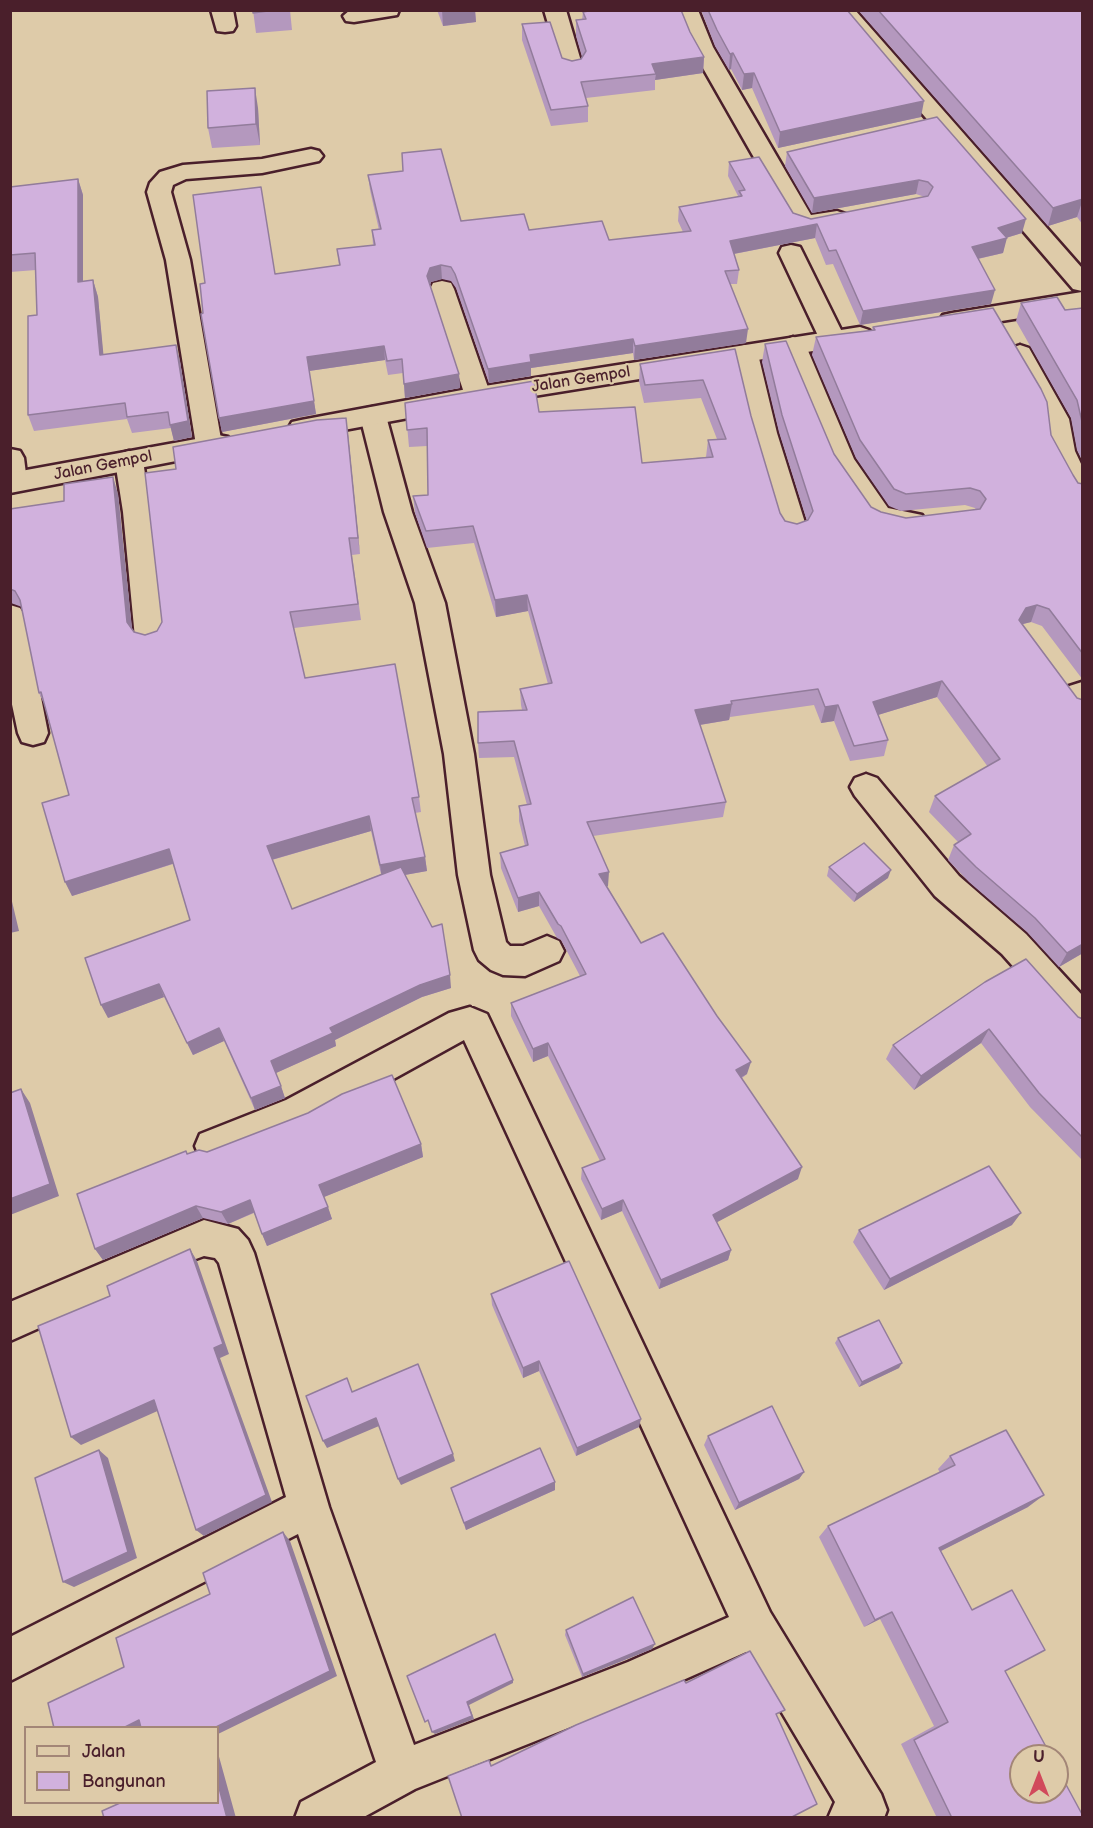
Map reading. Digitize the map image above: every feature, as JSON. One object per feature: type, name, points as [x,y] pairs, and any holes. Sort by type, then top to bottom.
[{"type":"street","points":[[354,16],[389,10]]},
{"type":"street","points":[[555,10],[572,68]]},
{"type":"street","points":[[687,10],[702,47],[802,221],[809,223],[862,214]]},
{"type":"street","points":[[843,10],[1083,283]]},
{"type":"street","points":[[916,126],[940,121]]},
{"type":"street","points":[[765,160],[788,155]]},
{"type":"street","points":[[209,445],[178,260],[159,192],[162,183],[168,177],[183,172],[262,166],[311,156]]},
{"type":"street","points":[[791,254],[833,340]]},
{"type":"street","points":[[442,289],[478,396]]},
{"type":"street","points":[[927,325],[1083,300]]},
{"type":"street","points":[[997,314],[1050,406],[1056,419],[1061,451],[1083,491]]},
{"type":"street","name":"Jalan Gempol","points":[[280,433],[478,396],[880,332]]},
{"type":"street","points":[[793,346],[842,463],[878,515],[901,523],[942,520]]},
{"type":"street","points":[[745,354],[764,433],[793,529]]},
{"type":"street","points":[[373,416],[398,512],[430,603],[459,754],[474,875],[491,950],[502,960],[525,961],[547,951]]},
{"type":"street","name":"Jalan Gempol","points":[[12,474],[129,461],[244,439]]},
{"type":"street","points":[[129,461],[137,512],[150,638]]},
{"type":"street","points":[[10,616],[33,733]]},
{"type":"street","points":[[1055,670],[1080,698]]},
{"type":"street","points":[[866,787],[947,886],[1014,944],[1083,1018]]},
{"type":"street","points":[[213,1146],[298,1112],[461,1024],[470,1022],[475,1025],[754,1627],[861,1815]]},
{"type":"street","points":[[10,1322],[204,1238],[225,1242],[235,1253],[309,1507],[401,1772]]},
{"type":"street","points":[[10,1660],[309,1507]]},
{"type":"street","points":[[317,1818],[401,1772],[636,1680],[754,1627]]},
{"type":"building","points":[[253,10],[275,10],[253,13]]},
{"type":"building","points":[[681,10],[704,57],[652,64],[656,74],[581,82],[588,106],[551,110],[522,24],[550,22],[562,58],[572,61],[581,59],[586,51],[576,20],[586,19],[583,12]]},
{"type":"building","points":[[708,10],[847,10],[924,101],[780,132],[754,73],[744,74],[733,53],[730,54]]},
{"type":"building","points":[[878,10],[1083,10],[1083,199],[1053,208]]},
{"type":"building","points":[[255,88],[256,124],[208,128],[207,91]]},
{"type":"building","points":[[937,117],[1026,219],[998,228],[1007,238],[972,247],[995,290],[863,311],[836,250],[829,251],[817,224],[730,241],[739,270],[725,271],[748,329],[635,346],[633,339],[530,355],[531,362],[488,369],[455,274],[451,267],[441,265],[430,268],[427,276],[459,374],[404,384],[402,359],[387,361],[384,346],[307,357],[314,401],[219,418],[201,314],[203,313],[200,284],[205,283],[193,195],[261,187],[275,274],[340,265],[337,249],[375,245],[372,230],[381,229],[368,175],[403,171],[402,153],[441,149],[461,221],[524,214],[529,230],[602,221],[609,240],[691,231],[679,207],[742,196],[739,191],[745,190],[729,162],[759,157],[793,213],[811,219],[928,196],[933,187],[928,182],[919,180],[814,198],[787,152]]},
{"type":"building","points":[[78,179],[78,282],[93,280],[100,355],[176,345],[188,421],[170,425],[168,412],[127,417],[125,403],[28,415],[28,316],[37,315],[35,253],[10,255],[10,187]]},
{"type":"building","points":[[1057,297],[1065,310],[1083,308],[1083,426],[1077,400],[1021,303]]},
{"type":"building","points":[[993,308],[1047,402],[1051,435],[1078,483],[1083,484],[1083,654],[1049,609],[1037,605],[1026,608],[1019,620],[1077,698],[1083,700],[1083,944],[1067,953],[1035,918],[954,845],[971,834],[935,796],[1000,759],[942,681],[873,702],[888,740],[854,746],[838,705],[825,707],[818,689],[731,701],[732,704],[695,710],[726,802],[587,822],[609,872],[599,874],[641,943],[663,933],[717,1016],[751,1062],[736,1070],[802,1167],[713,1215],[731,1250],[661,1280],[623,1200],[602,1209],[582,1168],[605,1159],[548,1043],[533,1049],[511,1003],[586,974],[561,926],[539,892],[518,898],[500,853],[528,845],[519,806],[531,804],[514,741],[478,743],[478,712],[527,710],[520,689],[552,683],[527,595],[495,600],[473,526],[426,531],[413,496],[428,495],[427,428],[407,430],[405,403],[534,381],[539,412],[635,407],[642,463],[713,457],[708,440],[726,439],[703,380],[645,385],[640,364],[735,349],[751,416],[780,513],[785,521],[797,524],[808,520],[813,511],[782,415],[765,344],[786,341],[834,454],[871,507],[906,518],[980,509],[986,499],[980,491],[970,488],[906,494],[894,489],[860,440],[816,337],[875,330],[873,327]]},
{"type":"building","points":[[346,418],[358,538],[349,538],[358,604],[290,612],[305,678],[395,664],[419,797],[412,798],[425,857],[380,865],[369,816],[267,846],[292,909],[401,867],[432,927],[442,924],[450,975],[420,985],[330,1028],[333,1033],[271,1061],[281,1086],[251,1098],[219,1028],[187,1043],[159,984],[101,1005],[85,958],[190,920],[169,849],[65,882],[42,803],[69,795],[41,692],[39,693],[20,600],[15,591],[10,589],[10,509],[64,501],[64,484],[113,477],[127,622],[134,632],[145,635],[157,631],[162,622],[145,473],[176,469],[173,447],[317,420]]},
{"type":"building","points":[[864,843],[891,870],[857,894],[829,867]]},
{"type":"building","points":[[1026,959],[1078,1017],[1083,1019],[1083,1138],[1039,1093],[989,1029],[921,1076],[893,1045],[985,982]]},
{"type":"building","points":[[392,1075],[421,1144],[319,1185],[328,1207],[262,1234],[250,1200],[221,1212],[196,1206],[95,1249],[77,1194],[186,1151],[187,1154],[199,1150],[207,1152],[308,1113],[342,1094]]},
{"type":"building","points":[[21,1089],[50,1184],[10,1199],[10,1093]]},
{"type":"building","points":[[989,1166],[1021,1213],[890,1279],[859,1230]]},
{"type":"building","points":[[190,1249],[223,1344],[214,1348],[266,1495],[196,1530],[154,1400],[71,1437],[38,1326],[110,1296],[107,1286]]},
{"type":"building","points":[[569,1261],[641,1419],[577,1448],[539,1361],[523,1368],[491,1294]]},
{"type":"building","points":[[879,1320],[902,1363],[862,1382],[838,1338]]},
{"type":"building","points":[[418,1364],[453,1454],[398,1479],[376,1418],[323,1441],[306,1396],[347,1378],[352,1392]]},
{"type":"building","points":[[772,1406],[804,1472],[739,1503],[708,1436]]},
{"type":"building","points":[[1006,1430],[1044,1495],[939,1548],[972,1610],[1012,1590],[1045,1650],[1005,1671],[1045,1744],[1009,1744],[1009,1804],[1069,1804],[1069,1790],[1083,1818],[952,1818],[914,1740],[948,1722],[892,1612],[875,1620],[828,1526],[955,1465],[950,1456]]},
{"type":"building","points":[[540,1448],[555,1482],[464,1523],[451,1488]]},
{"type":"building","points":[[99,1450],[128,1552],[63,1582],[35,1478]]},
{"type":"building","points":[[283,1532],[330,1671],[218,1726],[140,1726],[139,1720],[127,1726],[54,1726],[48,1703],[124,1667],[116,1638],[210,1594],[203,1573]]},
{"type":"building","points":[[633,1597],[655,1644],[583,1674],[566,1630]]},
{"type":"building","points":[[495,1634],[513,1680],[467,1702],[472,1716],[432,1732],[428,1720],[425,1722],[407,1676]]},
{"type":"building","points":[[750,1651],[785,1710],[776,1714],[817,1804],[790,1818],[462,1818],[448,1776],[489,1760],[491,1766],[576,1725],[684,1680],[686,1683]]},
{"type":"building","points":[[219,1788],[227,1818],[104,1818],[102,1811],[118,1804],[219,1804]]}]
